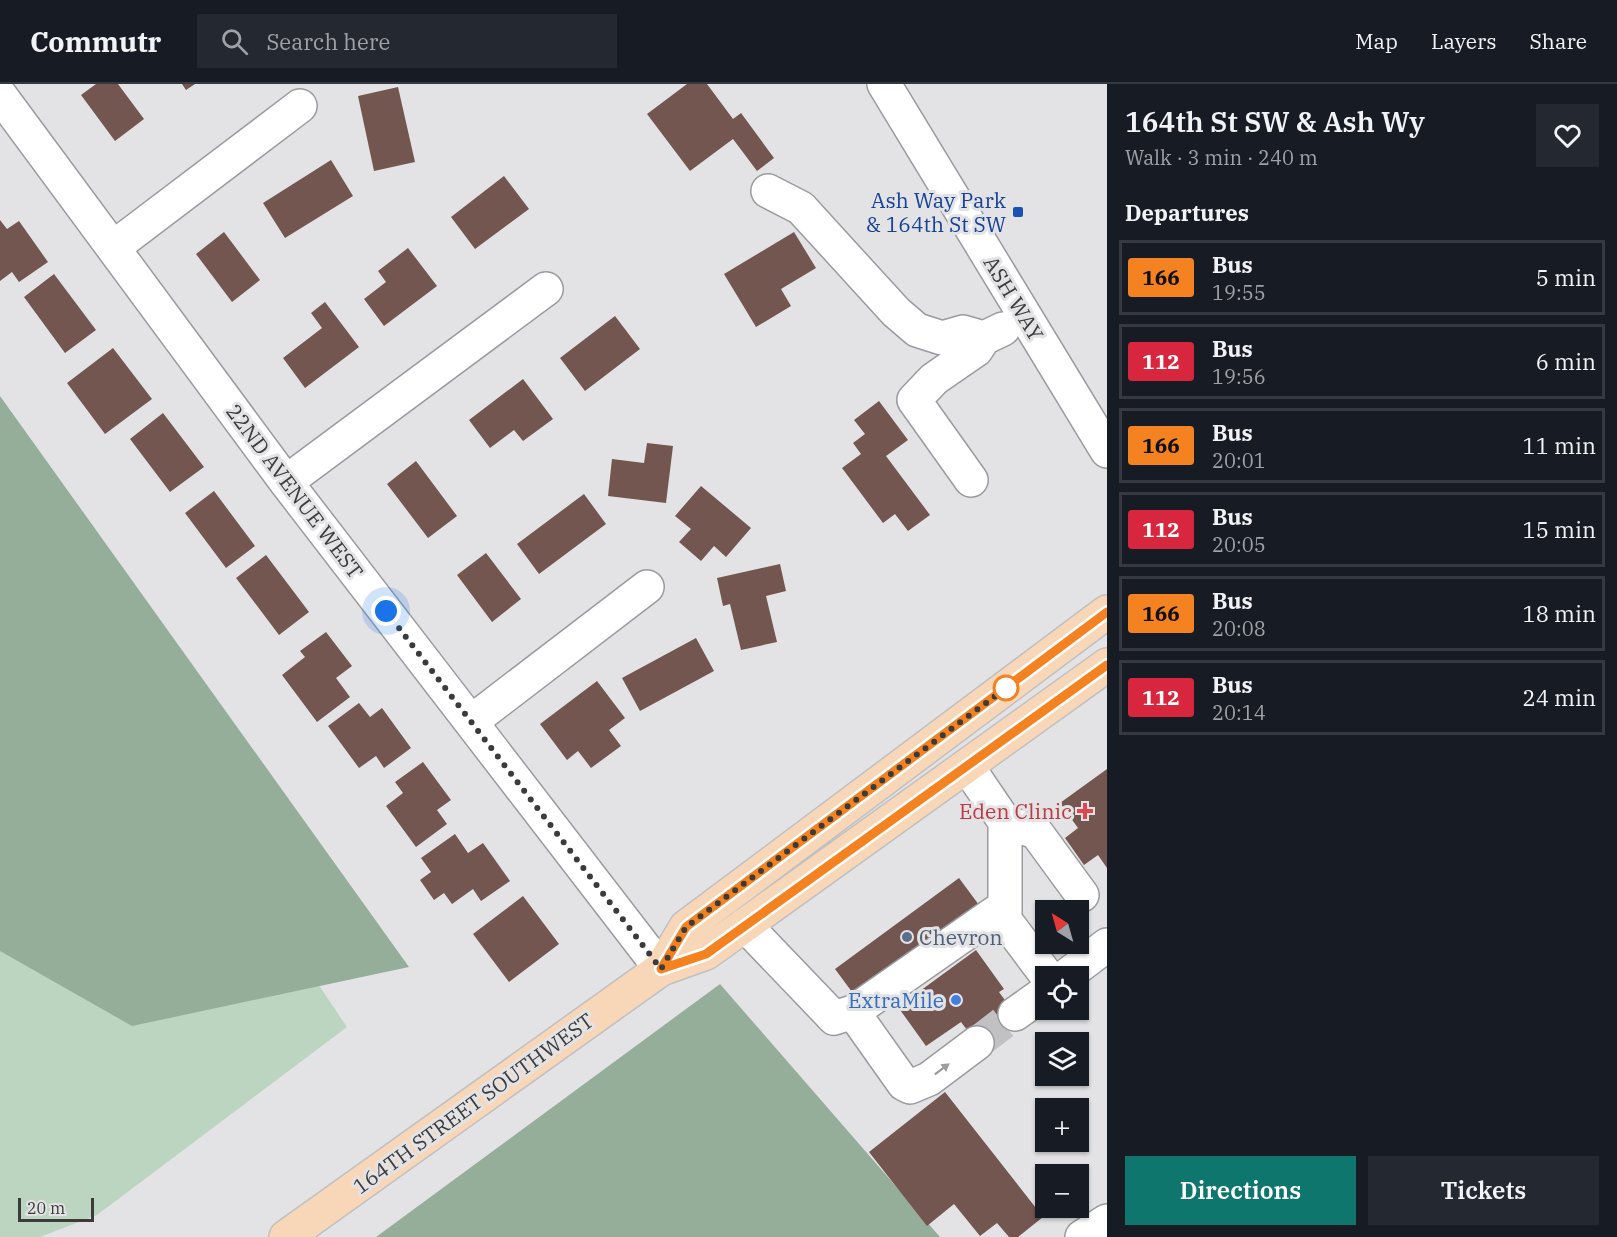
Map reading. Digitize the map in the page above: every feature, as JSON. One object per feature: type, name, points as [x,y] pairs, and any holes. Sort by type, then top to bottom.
[{"type":"main road","name":"164TH STREET SOUTHWEST","points":[[661,969],[686,927],[1107,612]]},
{"type":"main road","name":"164TH STREET SOUTHWEST","points":[[286,1237],[661,969],[706,954],[1107,665]]},
{"type":"street","name":"ASH WAY","points":[[884,84],[1107,451]]},
{"type":"street","name":"22ND AVENUE WEST","points":[[0,95],[286,482],[661,969]]},
{"type":"street","points":[[114,247],[300,106]]},
{"type":"street","points":[[768,191],[801,208],[896,312],[917,330],[942,338],[963,333],[984,338]]},
{"type":"street","points":[[286,482],[546,289]]},
{"type":"street","points":[[971,480],[914,400],[928,384],[976,350],[984,338],[1026,317]]},
{"type":"street","points":[[472,722],[647,587]]},
{"type":"street","points":[[967,766],[1005,822],[1005,920],[1040,966]]},
{"type":"street","points":[[1005,822],[1036,832],[1082,895]]},
{"type":"street","points":[[746,925],[834,1018],[853,1012],[1005,906]]},
{"type":"street","points":[[1079,966],[1107,945]]},
{"type":"street","points":[[1015,1014],[1035,1000]]},
{"type":"street","points":[[853,1012],[904,1084],[918,1085],[929,1079],[977,1043]]},
{"type":"street","points":[[1082,1237],[1107,1221]]},
{"type":"green space","points":[[0,396],[409,967],[132,1026],[0,951]]},
{"type":"green space","points":[[0,511],[347,1027],[97,1215],[40,1237],[0,1237]]},
{"type":"green space","points":[[720,984],[940,1237],[376,1237]]},
{"type":"building","points":[[96,84],[118,84],[144,119],[115,141],[81,95]]},
{"type":"building","points":[[182,84],[195,84],[186,90]]},
{"type":"building","points":[[687,84],[707,84],[733,119],[741,113],[774,158],[757,171],[733,139],[690,171],[647,114]]},
{"type":"building","points":[[398,87],[415,162],[374,171],[358,96]]},
{"type":"building","points":[[331,160],[353,196],[285,238],[263,203]]},
{"type":"building","points":[[504,176],[529,209],[475,249],[451,217]]},
{"type":"building","points":[[0,220],[7,229],[19,221],[48,262],[19,282],[12,272],[0,281]]},
{"type":"building","points":[[224,232],[260,280],[232,302],[196,254]]},
{"type":"building","points":[[794,232],[816,268],[781,289],[791,306],[756,327],[724,274]]},
{"type":"building","points":[[408,248],[437,286],[384,326],[364,299],[386,282],[378,271]]},
{"type":"building","points":[[54,274],[96,330],[65,353],[24,297]]},
{"type":"building","points":[[325,302],[359,347],[305,388],[283,358],[322,328],[311,313]]},
{"type":"building","points":[[615,316],[640,349],[585,391],[560,358]]},
{"type":"building","points":[[113,348],[152,399],[105,434],[67,383]]},
{"type":"building","points":[[523,379],[553,419],[523,441],[514,430],[490,448],[469,420]]},
{"type":"building","points":[[879,401],[908,440],[886,456],[930,515],[908,531],[895,514],[883,523],[842,468],[861,454],[853,443],[865,434],[854,420]]},
{"type":"building","points":[[163,413],[204,467],[170,492],[130,439]]},
{"type":"building","points":[[647,443],[673,446],[666,503],[608,496],[612,459],[644,463]]},
{"type":"building","points":[[416,461],[457,516],[428,538],[387,484]]},
{"type":"building","points":[[701,486],[751,528],[726,557],[714,546],[701,561],[679,542],[691,529],[675,516]]},
{"type":"building","points":[[214,491],[255,546],[226,568],[185,513]]},
{"type":"building","points":[[584,494],[606,524],[539,574],[517,544]]},
{"type":"building","points":[[486,553],[521,599],[492,622],[457,575]]},
{"type":"building","points":[[266,555],[309,612],[279,635],[236,578]]},
{"type":"building","points":[[780,564],[786,591],[766,596],[777,642],[741,650],[730,604],[723,606],[717,578]]},
{"type":"building","points":[[326,632],[352,666],[336,678],[350,697],[317,722],[282,675],[305,657],[300,651]]},
{"type":"building","points":[[696,638],[714,671],[640,711],[622,678]]},
{"type":"building","points":[[597,681],[625,718],[609,730],[621,746],[591,768],[578,751],[567,760],[540,724]]},
{"type":"building","points":[[359,703],[370,717],[382,708],[411,748],[384,768],[376,756],[359,768],[328,726]]},
{"type":"building","points":[[423,762],[451,800],[437,810],[447,824],[416,847],[386,806],[403,793],[395,782]]},
{"type":"building","points":[[1107,769],[1107,868],[1098,855],[1084,865],[1065,838],[1078,828],[1060,803]]},
{"type":"building","points":[[455,834],[468,853],[483,843],[510,881],[481,901],[473,889],[452,904],[444,893],[434,900],[420,880],[431,872],[421,858]]},
{"type":"building","name":"Chevron","points":[[959,878],[979,905],[855,996],[835,969]]},
{"type":"building","points":[[523,896],[559,944],[509,982],[473,934]]},
{"type":"building","name":"ExtraMile","points":[[976,950],[1004,989],[999,992],[1021,1022],[982,1050],[961,1022],[926,1046],[898,1007]]},
{"type":"building","points":[[945,1092],[1035,1207],[1035,1218],[1042,1218],[1018,1237],[1009,1237],[997,1223],[980,1236],[954,1204],[927,1226],[869,1152]]},
{"type":"tunnel","points":[[977,1043],[1015,1014]]},
{"type":"bus line","name":"166","points":[[1107,612],[686,927],[661,969],[706,954],[1107,665]]},
{"type":"place","name":"Ash Way Park & 164th St SW","points":[[1018,212]]},
{"type":"place","name":"Eden Clinic","points":[[1085,811]]},
{"type":"place","name":"Chevron","points":[[907,937]]},
{"type":"place","name":"ExtraMile","points":[[956,1000]]},
{"type":"route","points":[[386,611],[661,969],[686,927],[1006,688]]}]
